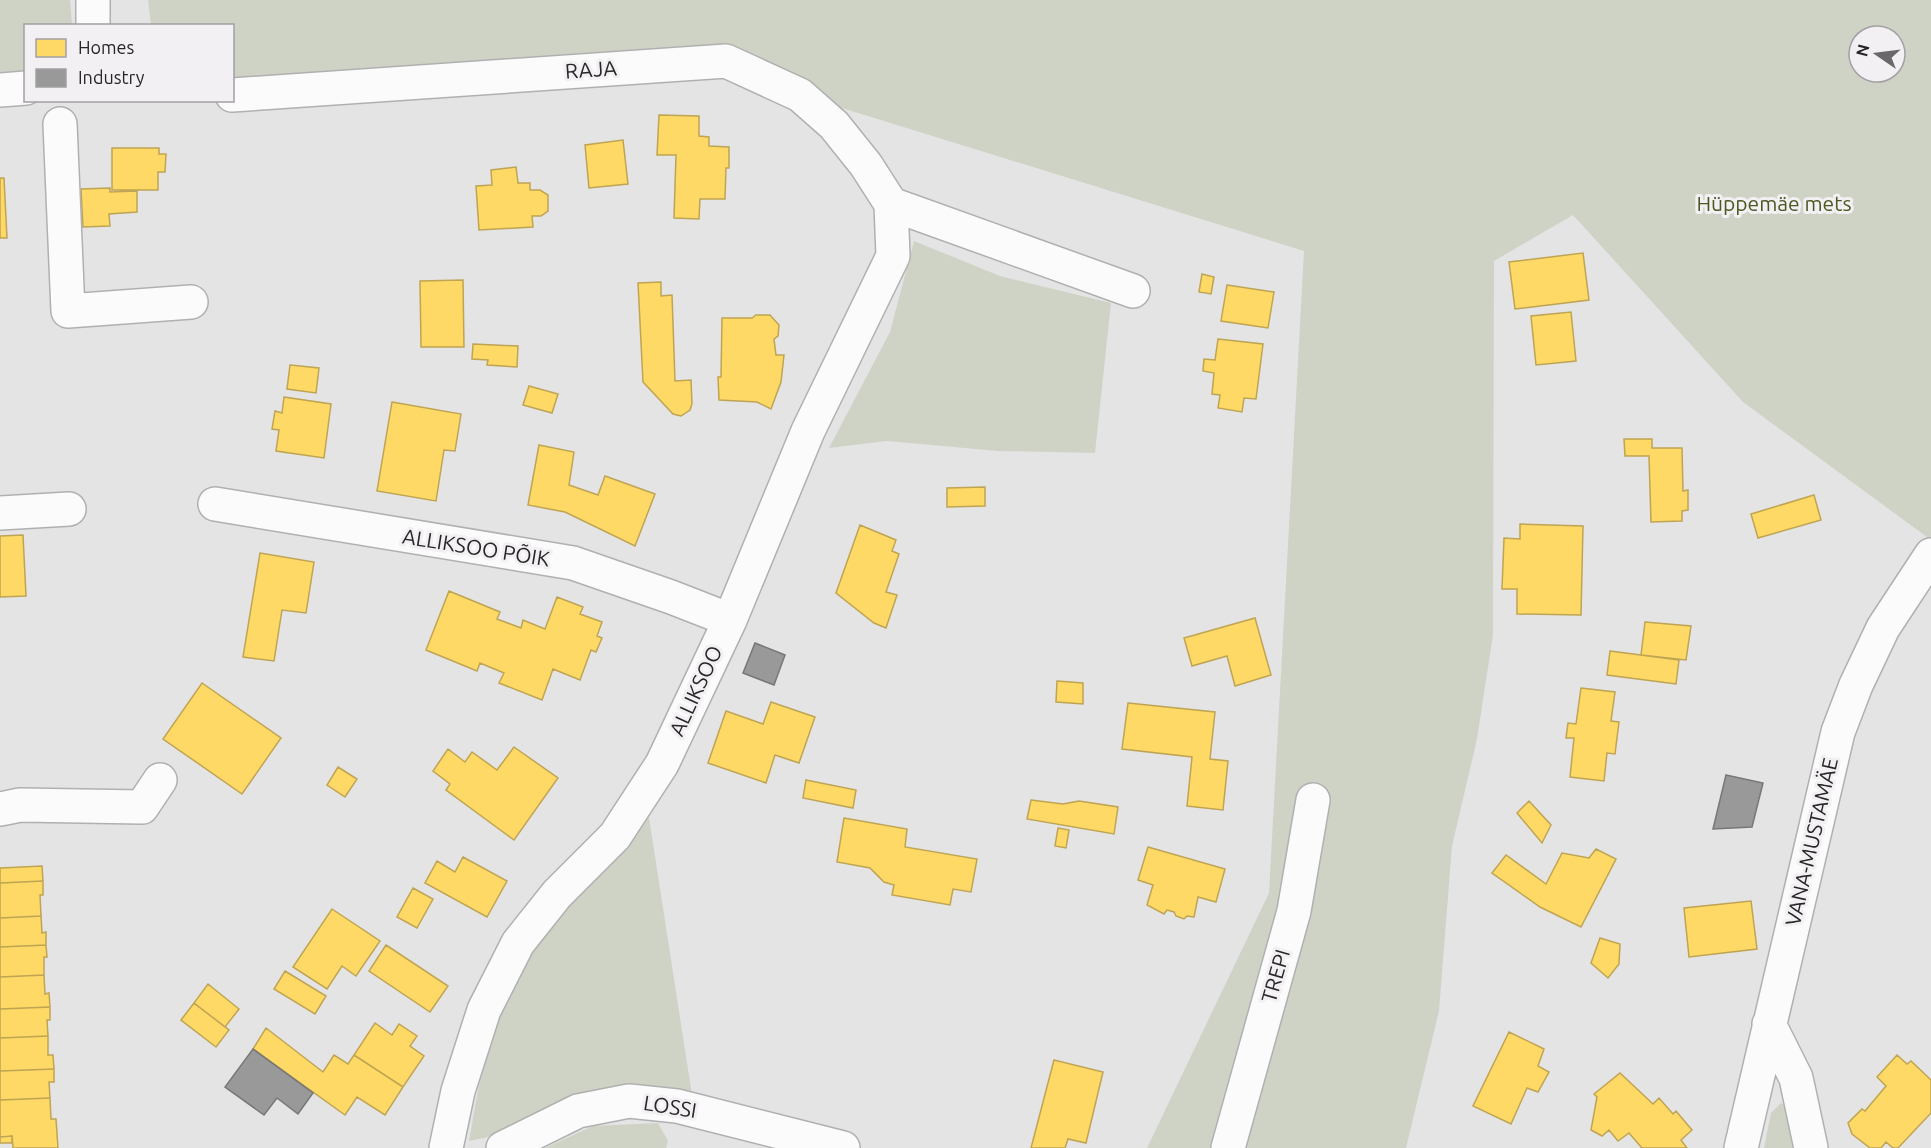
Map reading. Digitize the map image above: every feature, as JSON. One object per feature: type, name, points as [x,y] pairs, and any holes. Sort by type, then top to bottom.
[{"type":"street","points":[[93,0],[93,24]]},
{"type":"street","name":"RAJA","points":[[234,95],[726,61],[800,95],[834,125],[866,165],[891,204]]},
{"type":"street","points":[[0,90],[24,88]]},
{"type":"street","points":[[60,124],[68,311],[191,302]]},
{"type":"street","points":[[891,204],[1133,291]]},
{"type":"street","name":"ALLIKSOO","points":[[446,1148],[458,1091],[484,1010],[518,943],[557,894],[615,836],[662,764],[730,620],[808,431],[893,256],[891,204]]},
{"type":"street","name":"ALLIKSOO PÕIK","points":[[215,504],[573,563],[730,620]]},
{"type":"street","points":[[0,513],[69,509]]},
{"type":"street","name":"VANA-MUSTAMÄE","points":[[1741,1148],[1838,732],[1856,685],[1883,628],[1931,555]]},
{"type":"street","points":[[10,807],[142,807],[160,780]]},
{"type":"street","name":"TREPI","points":[[1228,1148],[1294,911],[1313,801]]},
{"type":"street","points":[[1769,1024],[1796,1078],[1811,1148]]},
{"type":"street","name":"LOSSI","points":[[503,1148],[578,1111],[629,1101],[677,1106],[843,1148]]},
{"type":"green space","points":[[0,0],[70,0],[72,24],[24,24],[24,71],[0,72]]},
{"type":"green space","name":"Hüppemäe mets","points":[[148,0],[1931,0],[1931,540],[1743,402],[1573,215],[1494,261],[1493,635],[1477,739],[1452,846],[1439,1011],[1406,1148],[1147,1148],[1269,893],[1304,251],[800,95],[726,61],[234,95],[234,24],[151,24]]},
{"type":"green space","points":[[914,241],[1000,276],[1111,303],[1095,453],[998,451],[887,441],[829,448],[890,332]]},
{"type":"green space","points":[[648,811],[692,1095],[469,1141],[478,1090],[497,1012],[548,920],[607,869]]},
{"type":"green space","points":[[1781,1103],[1790,1108],[1793,1148],[1764,1148],[1771,1113]]},
{"type":"green space","points":[[658,1123],[668,1141],[666,1148],[545,1148],[593,1126]]},
{"type":"building: Homes","points":[[659,115],[699,116],[699,136],[709,137],[709,146],[729,147],[725,199],[700,199],[699,219],[674,218],[676,155],[657,155]]},
{"type":"building: Homes","points":[[623,140],[628,184],[589,188],[585,145]]},
{"type":"building: Homes","points":[[112,148],[159,148],[159,154],[166,154],[165,172],[158,172],[158,190],[112,190]]},
{"type":"building: Homes","points":[[516,167],[518,183],[530,183],[530,190],[540,190],[548,195],[548,211],[541,216],[532,216],[533,227],[479,230],[476,186],[492,185],[491,170]]},
{"type":"building: Homes","points":[[0,178],[4,178],[7,238],[0,238]]},
{"type":"building: Homes","points":[[110,188],[110,192],[137,191],[137,212],[109,214],[110,226],[83,227],[81,189]]},
{"type":"building: Homes","points":[[1583,253],[1589,300],[1515,309],[1509,262]]},
{"type":"building: Homes","points":[[1202,274],[1214,277],[1211,294],[1199,292]]},
{"type":"building: Homes","points":[[463,280],[464,347],[421,347],[420,281]]},
{"type":"building: Homes","points":[[661,282],[661,296],[672,295],[675,381],[691,380],[692,404],[690,410],[681,416],[673,414],[643,382],[638,283]]},
{"type":"building: Homes","points":[[1227,285],[1274,292],[1268,328],[1221,321]]},
{"type":"building: Homes","points":[[1571,312],[1576,361],[1536,365],[1531,316]]},
{"type":"building: Homes","points":[[756,315],[770,315],[779,325],[778,336],[774,339],[776,355],[784,355],[781,382],[771,409],[757,402],[719,400],[718,377],[721,377],[722,318],[752,318]]},
{"type":"building: Homes","points":[[1218,339],[1263,344],[1256,399],[1244,398],[1242,412],[1218,408],[1220,395],[1212,394],[1214,373],[1203,371],[1204,359],[1215,360]]},
{"type":"building: Homes","points":[[473,344],[518,346],[517,367],[487,365],[488,360],[472,359]]},
{"type":"building: Homes","points":[[290,365],[319,368],[316,393],[287,389]]},
{"type":"building: Homes","points":[[529,386],[558,394],[552,413],[523,405]]},
{"type":"building: Homes","points":[[284,397],[331,404],[324,458],[276,451],[279,430],[272,429],[275,411],[282,413]]},
{"type":"building: Homes","points":[[392,402],[461,414],[455,451],[444,450],[436,501],[377,491]]},
{"type":"building: Homes","points":[[1624,439],[1652,439],[1652,448],[1682,448],[1683,491],[1688,490],[1688,510],[1682,511],[1682,521],[1651,522],[1649,456],[1625,456]]},
{"type":"building: Homes","points":[[539,445],[574,452],[569,485],[598,495],[605,476],[655,494],[635,546],[565,512],[528,505]]},
{"type":"building: Homes","points":[[985,487],[985,506],[947,507],[947,488]]},
{"type":"building: Homes","points":[[1814,495],[1821,520],[1758,538],[1751,514]]},
{"type":"building: Homes","points":[[1520,524],[1583,526],[1581,615],[1517,614],[1517,589],[1502,589],[1504,538],[1520,539]]},
{"type":"building: Homes","points":[[860,525],[896,540],[892,551],[899,554],[886,592],[897,595],[886,628],[874,623],[836,593]]},
{"type":"building: Homes","points":[[23,535],[26,596],[0,597],[0,536]]},
{"type":"building: Homes","points":[[260,553],[314,562],[306,613],[282,610],[274,661],[243,657]]},
{"type":"building: Homes","points":[[449,591],[500,612],[497,619],[521,628],[523,620],[545,629],[557,597],[583,607],[580,614],[602,622],[597,636],[602,638],[596,652],[591,650],[580,680],[553,669],[542,700],[499,683],[504,673],[480,663],[477,671],[426,650]]},
{"type":"building: Homes","points":[[1255,618],[1271,675],[1235,686],[1227,656],[1192,666],[1184,638]]},
{"type":"building: Homes","points":[[1645,622],[1691,626],[1686,660],[1641,655]]},
{"type":"building: Homes","points":[[1610,651],[1679,660],[1676,684],[1607,675]]},
{"type":"building: Homes","points":[[1057,681],[1083,683],[1083,704],[1056,702]]},
{"type":"building: Homes","points":[[202,683],[281,738],[242,794],[163,739]]},
{"type":"building: Homes","points":[[1581,688],[1615,692],[1611,721],[1619,722],[1615,754],[1607,753],[1604,781],[1570,777],[1574,738],[1566,738],[1568,723],[1576,724]]},
{"type":"building: Homes","points":[[771,702],[815,717],[799,763],[775,755],[766,783],[708,763],[726,711],[763,724]]},
{"type":"building: Homes","points":[[1128,703],[1215,712],[1210,759],[1228,761],[1223,810],[1187,806],[1192,757],[1122,749]]},
{"type":"building: Homes","points":[[514,747],[558,778],[514,840],[446,790],[450,784],[433,771],[448,749],[465,762],[472,752],[497,770]]},
{"type":"building: Homes","points":[[338,767],[357,779],[345,797],[327,785]]},
{"type":"building: Homes","points":[[806,780],[856,790],[853,808],[803,798]]},
{"type":"building: Homes","points":[[1031,800],[1063,804],[1079,801],[1118,807],[1114,834],[1027,819]]},
{"type":"building: Homes","points":[[1529,801],[1551,825],[1542,843],[1517,813]]},
{"type":"building: Homes","points":[[844,818],[907,829],[905,847],[977,859],[971,892],[953,889],[950,905],[892,895],[894,885],[884,882],[870,868],[837,862]]},
{"type":"building: Homes","points":[[1058,828],[1069,830],[1066,848],[1055,846]]},
{"type":"building: Homes","points":[[1148,847],[1225,869],[1216,902],[1198,897],[1194,917],[1187,916],[1184,919],[1176,916],[1174,912],[1167,910],[1164,914],[1147,905],[1153,885],[1138,880]]},
{"type":"building: Homes","points":[[1596,849],[1616,859],[1581,927],[1540,907],[1492,873],[1506,855],[1546,884],[1562,853],[1589,858]]},
{"type":"building: Homes","points":[[463,857],[507,881],[487,917],[425,883],[437,861],[455,872]]},
{"type":"building: Homes","points":[[42,866],[43,881],[0,883],[0,868]]},
{"type":"building: Homes","points":[[43,881],[43,895],[40,895],[41,916],[0,918],[0,883]]},
{"type":"building: Homes","points":[[413,888],[433,899],[417,928],[397,917]]},
{"type":"building: Homes","points":[[1751,901],[1757,949],[1689,957],[1684,908]]},
{"type":"building: Homes","points":[[332,909],[380,941],[356,976],[342,966],[327,989],[293,967]]},
{"type":"building: Homes","points":[[41,916],[42,933],[46,932],[46,945],[0,947],[0,918]]},
{"type":"building: Homes","points":[[1600,938],[1620,944],[1619,964],[1608,978],[1591,963]]},
{"type":"building: Homes","points":[[46,945],[44,975],[0,977],[0,947]]},
{"type":"building: Homes","points":[[386,945],[448,986],[430,1012],[369,971]]},
{"type":"building: Homes","points":[[285,971],[326,996],[315,1014],[274,989]]},
{"type":"building: Homes","points":[[44,975],[45,994],[49,993],[50,1007],[0,1009],[0,977]]},
{"type":"building: Homes","points":[[208,984],[239,1009],[225,1027],[194,1003]]},
{"type":"building: Homes","points":[[194,1003],[229,1030],[216,1047],[181,1020]]},
{"type":"building: Homes","points":[[50,1007],[50,1020],[47,1020],[48,1036],[0,1038],[0,1009]]},
{"type":"building: Homes","points":[[375,1023],[392,1035],[399,1024],[417,1036],[410,1046],[424,1056],[403,1087],[354,1055]]},
{"type":"building: Homes","points":[[266,1028],[323,1072],[334,1055],[348,1064],[354,1055],[403,1087],[385,1115],[357,1097],[345,1115],[253,1049]]},
{"type":"building: Homes","points":[[1509,1032],[1544,1049],[1538,1066],[1549,1072],[1538,1092],[1527,1088],[1511,1124],[1473,1106]]},
{"type":"building: Homes","points":[[48,1036],[48,1055],[53,1055],[54,1069],[0,1071],[0,1038]]},
{"type":"building: Homes","points":[[1897,1055],[1907,1064],[1911,1061],[1931,1080],[1931,1113],[1898,1148],[1893,1148],[1886,1142],[1881,1148],[1870,1148],[1852,1134],[1848,1123],[1862,1109],[1865,1111],[1886,1086],[1877,1077]]},
{"type":"building: Homes","points":[[1054,1060],[1103,1072],[1086,1143],[1068,1139],[1065,1148],[1031,1148]]},
{"type":"building: Homes","points":[[54,1069],[54,1082],[49,1082],[50,1098],[0,1100],[0,1071]]},
{"type":"building: Homes","points":[[1620,1073],[1653,1104],[1659,1098],[1673,1114],[1676,1111],[1692,1130],[1681,1140],[1687,1148],[1642,1148],[1629,1133],[1618,1141],[1609,1130],[1602,1136],[1591,1130],[1597,1097],[1594,1094]]},
{"type":"building: Homes","points":[[50,1098],[51,1119],[56,1119],[58,1148],[13,1148],[12,1136],[0,1137],[0,1100]]},
{"type":"building: Homes","points":[[12,1136],[12,1143],[0,1143],[0,1137]]},
{"type":"building: Industry","points":[[755,643],[785,655],[774,685],[743,673]]},
{"type":"building: Industry","points":[[1726,775],[1763,783],[1752,827],[1713,829]]},
{"type":"building: Industry","points":[[253,1049],[313,1093],[298,1114],[277,1098],[264,1115],[225,1087]]}]
